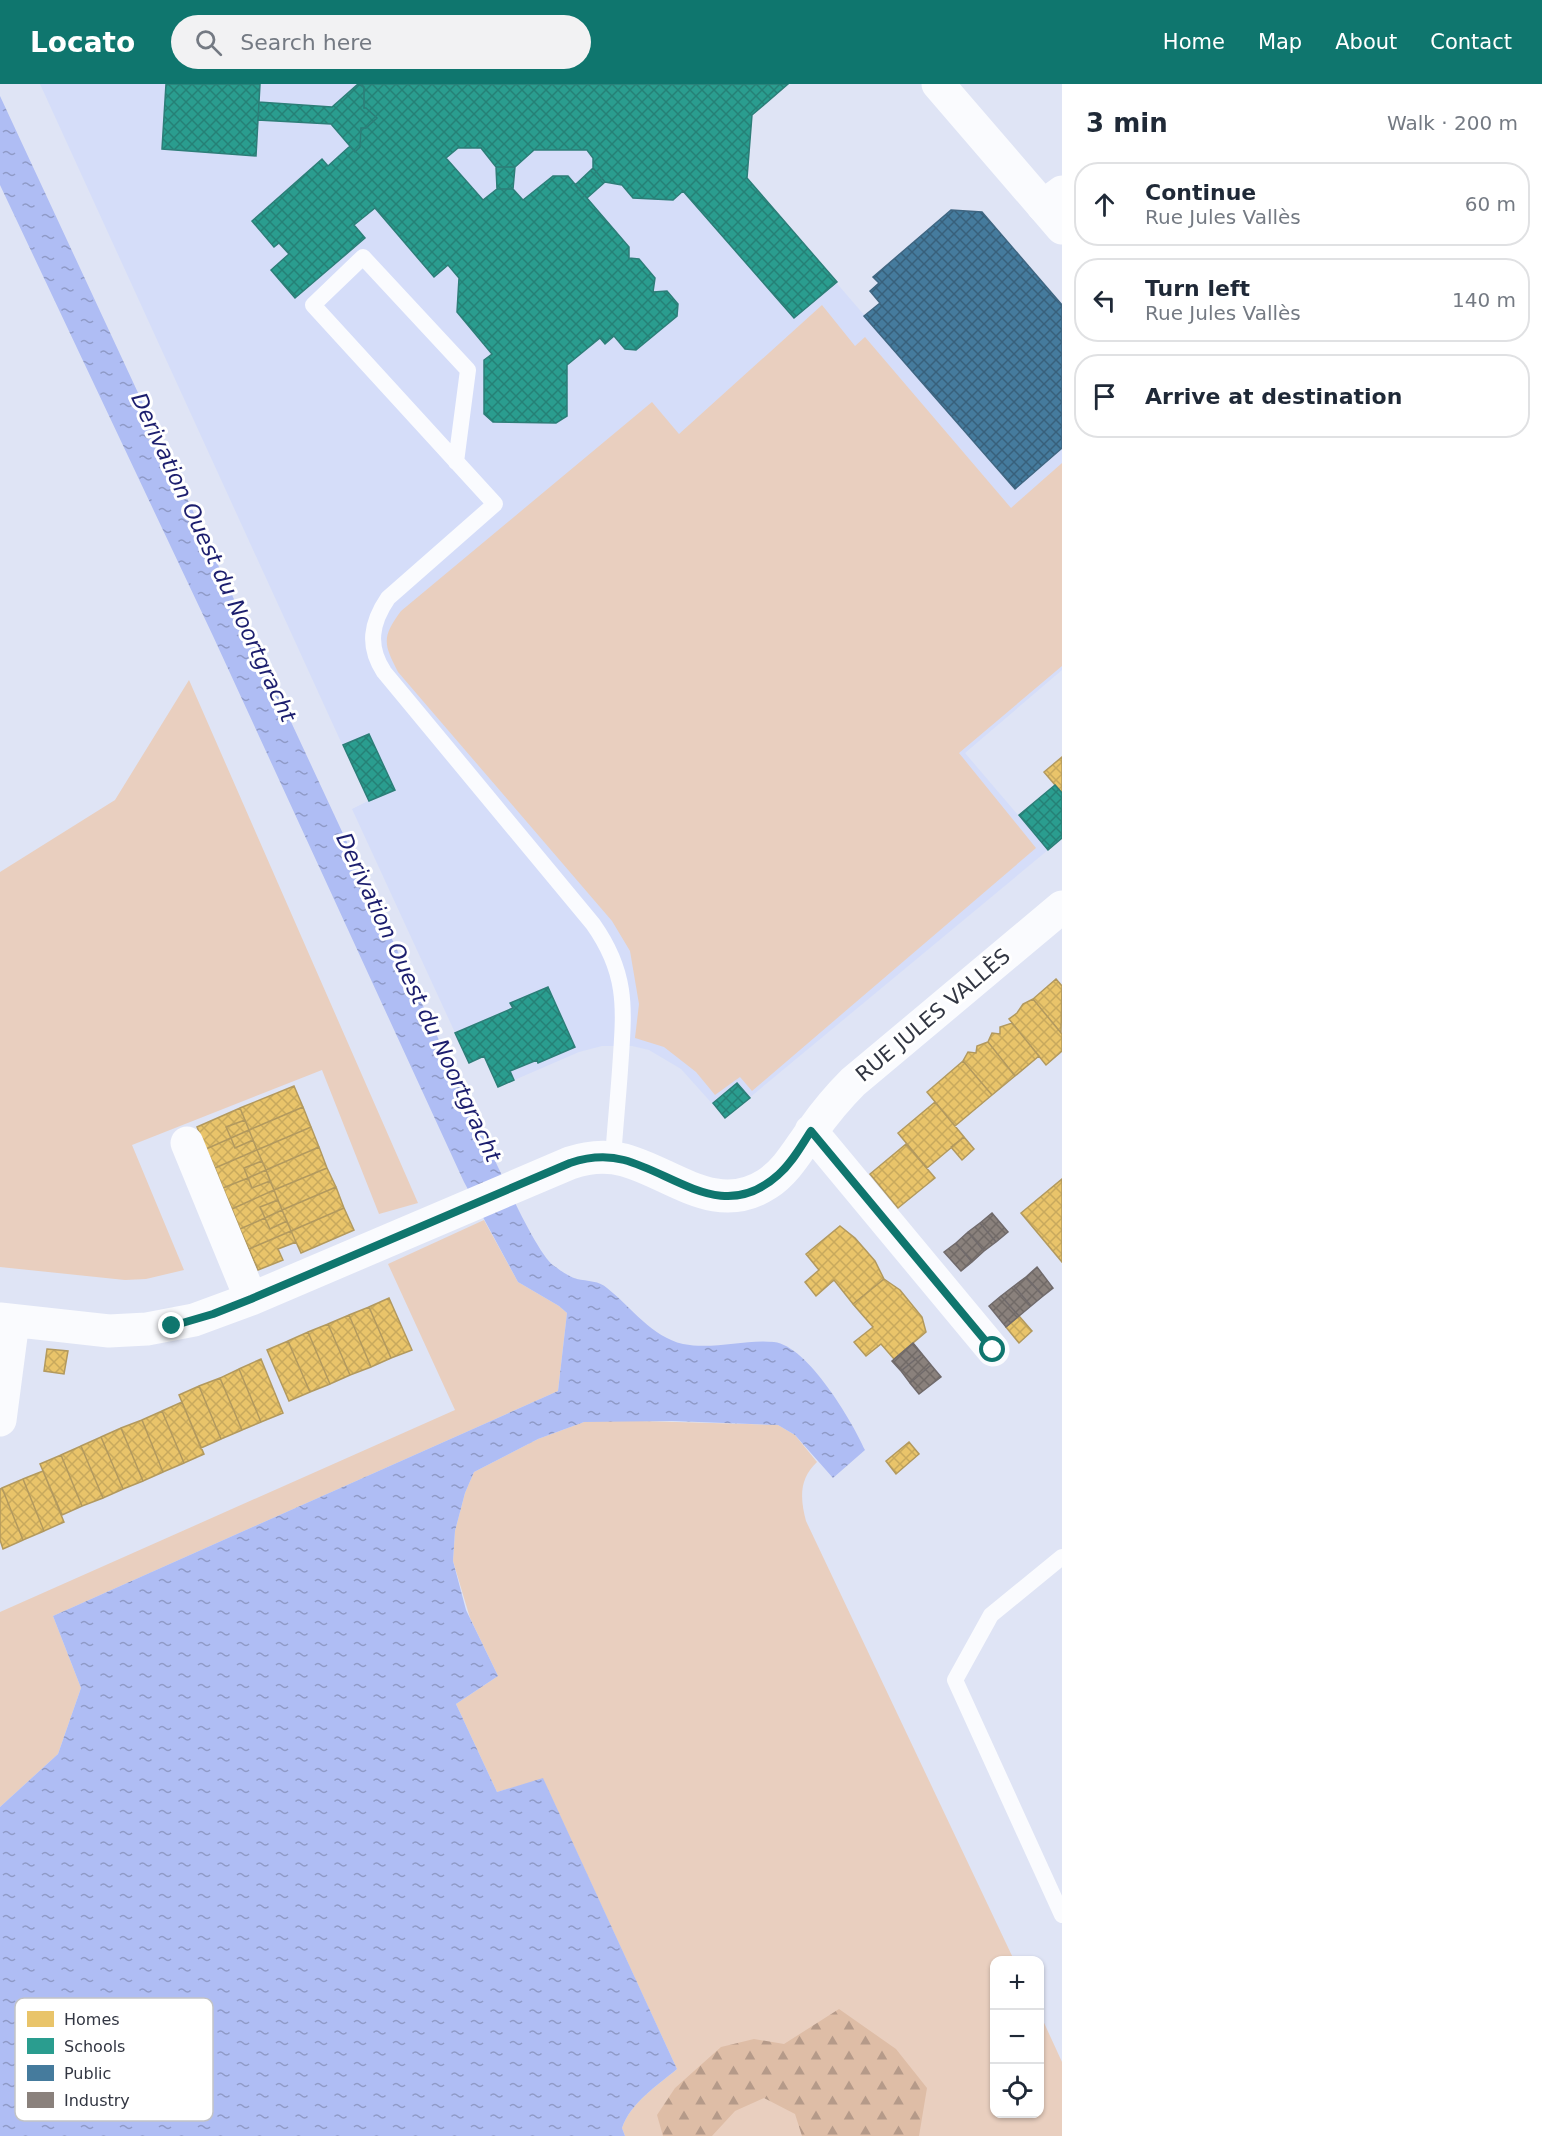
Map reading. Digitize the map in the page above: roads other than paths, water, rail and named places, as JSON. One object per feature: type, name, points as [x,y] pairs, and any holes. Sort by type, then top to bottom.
[{"type":"street","points":[[938,84],[1056,208]]},
{"type":"street","name":"RUE JULES VALLÈS","points":[[7,1320],[98,1330],[138,1330],[172,1326],[194,1320],[251,1299],[527,1180],[581,1160],[602,1157],[632,1162],[698,1191],[733,1195],[758,1189],[789,1164],[811,1131],[853,1082],[1062,907]]},
{"type":"street","points":[[811,1131],[993,1350]]},
{"type":"street","points":[[187,1143],[251,1299]]},
{"type":"street","points":[[0,1420],[7,1320]]},
{"type":"lane","points":[[456,462],[468,370],[363,257],[313,305],[456,462],[495,504],[388,598],[376,618],[374,627],[376,657],[390,680],[593,924],[608,947],[621,984],[624,1013],[613,1158]]},
{"type":"lane","points":[[1062,1557],[991,1615],[955,1680],[1062,1915]]},
{"type":"water","name":"Derivation Ouest du Noortgracht","points":[[0,96],[498,1167],[524,1220],[547,1259],[574,1278],[604,1286],[652,1328],[672,1340],[695,1346],[763,1341],[787,1347],[801,1356],[827,1387],[850,1421],[865,1450],[833,1478],[795,1435],[778,1425],[672,1421],[584,1422],[538,1439],[474,1472],[465,1493],[455,1531],[453,1561],[466,1610],[498,1676],[456,1704],[497,1792],[543,1778],[677,2069],[638,2102],[622,2128],[625,2136],[0,2136],[0,1807],[58,1754],[81,1688],[53,1616],[558,1391],[567,1313],[518,1282],[464,1182],[213,636],[0,185]]}]
